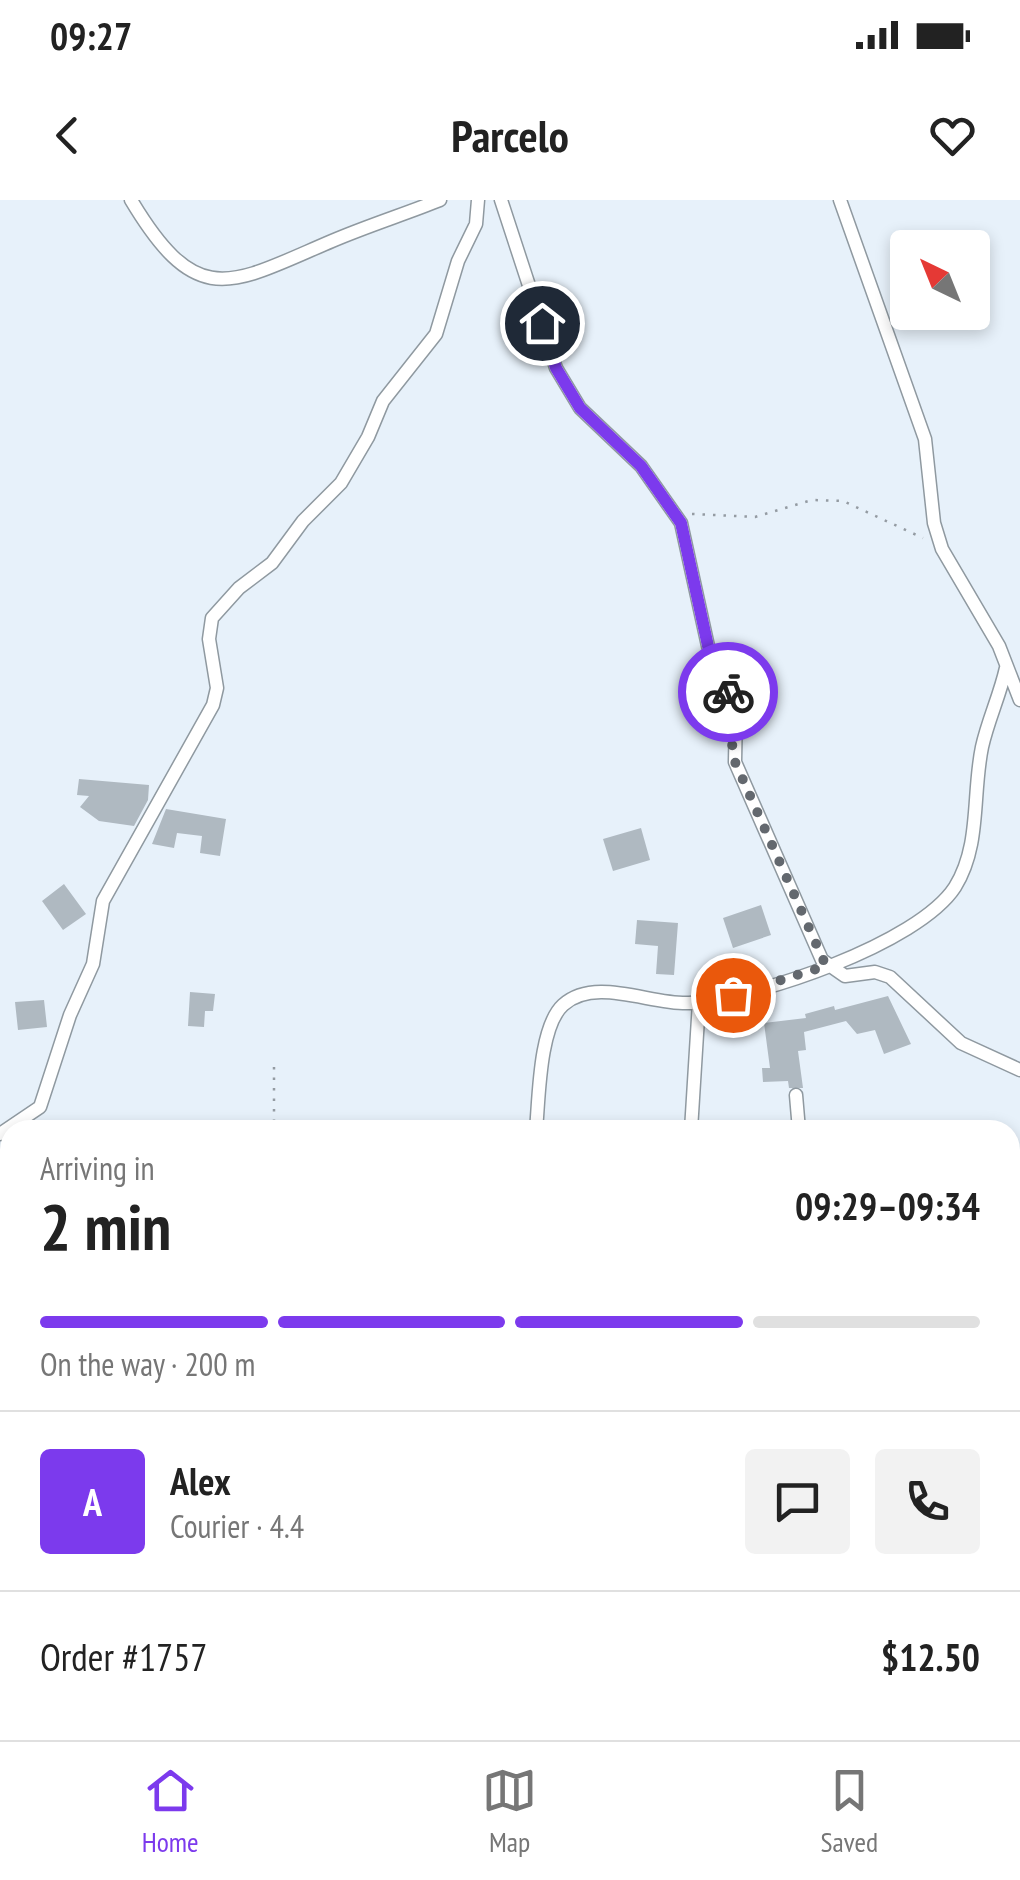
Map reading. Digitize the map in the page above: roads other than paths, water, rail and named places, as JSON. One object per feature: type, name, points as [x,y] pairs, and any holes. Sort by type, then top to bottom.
[{"type":"street","points":[[131,200],[158,239],[192,274],[231,280],[265,272],[337,238],[440,200]]},
{"type":"street","points":[[22,1120],[40,1108],[70,1014],[92,964],[103,902],[213,704],[217,688],[209,639],[212,618],[239,588],[272,563],[341,483],[383,402],[436,334],[458,261],[476,224],[478,200]]},
{"type":"street","points":[[502,200],[556,368],[580,408],[641,466],[674,512],[687,541],[708,646],[736,709],[735,762],[826,966],[844,976],[875,972],[890,977],[961,1043],[1020,1070]]},
{"type":"street","points":[[840,200],[925,439],[934,523],[942,549],[998,646],[1020,700]]},
{"type":"street","points":[[537,1120],[548,1042],[556,1015],[568,1002],[598,993],[699,1002],[764,988],[910,929],[952,891],[973,844],[982,744],[1006,668]]},
{"type":"street","points":[[691,1120],[699,1002]]},
{"type":"street","points":[[796,1096],[798,1120]]}]
